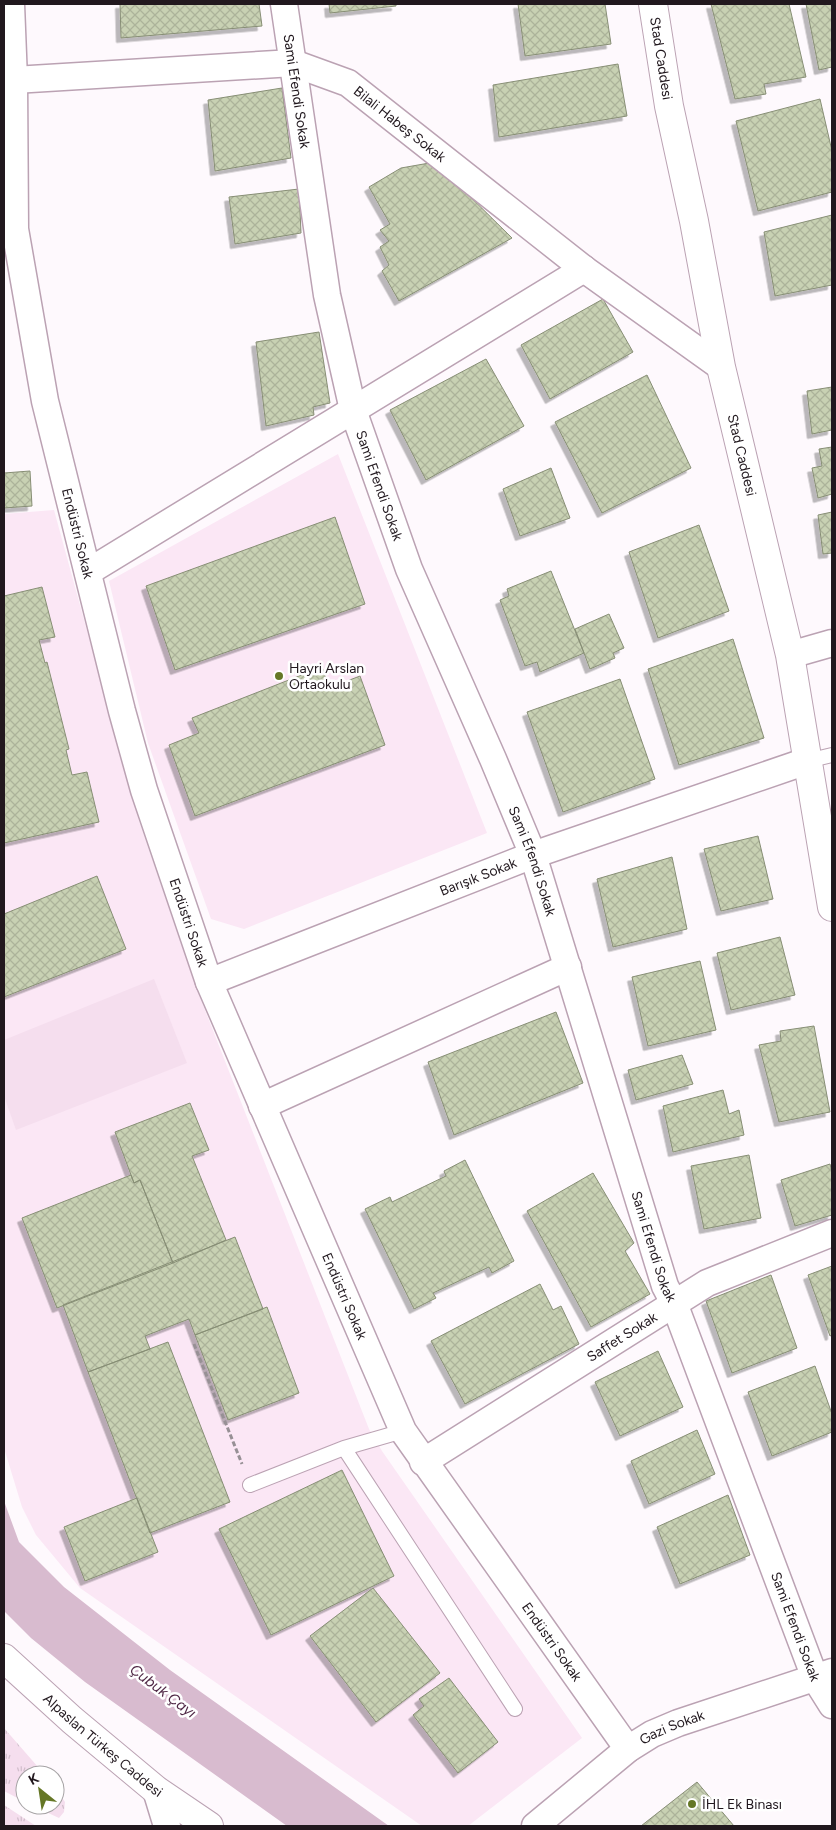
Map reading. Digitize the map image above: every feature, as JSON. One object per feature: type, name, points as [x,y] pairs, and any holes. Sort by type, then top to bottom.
[{"type":"main road","name":"Stad Caddesi","points":[[653,4],[669,106],[694,222],[721,367],[790,655],[820,758],[832,907]]},
{"type":"main road","name":"Alpaslan Türkeş Caddesi","points":[[4,1658],[72,1720],[156,1790],[209,1826]]},
{"type":"street","name":"Endüstri Sokak","points":[[11,4],[16,229],[45,400],[122,711],[144,790],[209,982],[403,1431],[628,1749]]},
{"type":"street","name":"Sami Efendi Sokak","points":[[284,4],[327,295],[352,410],[410,570],[533,854],[665,1286],[674,1303],[824,1675],[832,1705]]},
{"type":"street","name":"Bilali Habeş Sokak","points":[[14,80],[293,63],[348,84],[584,269],[721,367]]},
{"type":"street","points":[[88,572],[584,269]]},
{"type":"street","points":[[790,655],[832,643]]},
{"type":"street","name":"Barışık Sokak","points":[[209,982],[533,854],[820,758]]},
{"type":"street","points":[[262,1106],[568,968]]},
{"type":"street","name":"Saffet Sokak","points":[[424,1462],[707,1283],[832,1233]]},
{"type":"street","name":"Gazi Sokak","points":[[535,1826],[628,1749],[652,1734],[678,1723],[824,1675]]},
{"type":"street","points":[[156,1790],[167,1826]]},
{"type":"lane","points":[[250,1485],[344,1448],[403,1431]]},
{"type":"lane","points":[[344,1448],[515,1709]]},
{"type":"path","points":[[194,1344],[250,1485]]},
{"type":"shaded area","name":"Hayri Arslan Ortaokulu","points":[[338,454],[487,833],[244,929],[211,919],[148,743],[109,581]]},
{"type":"shaded area","points":[[54,510],[139,821],[196,987],[369,1429],[382,1451],[582,1738],[468,1826],[422,1826],[80,1588],[36,1535],[22,1507],[4,1448],[4,514]]},
{"type":"green space","points":[[154,979],[187,1063],[16,1130],[4,1096],[4,1040]]},
{"type":"green space","points":[[4,1728],[36,1765],[15,1765],[15,1797],[4,1791]]},
{"type":"green space","points":[[4,1805],[15,1812],[15,1815],[19,1815],[36,1826],[4,1826]]},
{"type":"water","name":"Çubuk Çayı","points":[[4,1501],[19,1542],[64,1587],[170,1670],[389,1826],[287,1826],[85,1682],[31,1638],[4,1611]]},
{"type":"building","points":[[120,4],[259,4],[262,26],[121,38]]},
{"type":"building","points":[[329,4],[396,4],[396,6],[330,13]]},
{"type":"building","points":[[518,4],[605,4],[611,44],[525,56]]},
{"type":"building","points":[[711,4],[789,4],[806,77],[764,84],[766,94],[735,99]]},
{"type":"building","points":[[806,4],[832,4],[832,67],[819,70]]},
{"type":"building","points":[[618,64],[627,116],[499,137],[493,85]]},
{"type":"building","points":[[282,88],[291,158],[215,171],[208,100]]},
{"type":"building","points":[[820,99],[832,151],[832,192],[758,211],[736,121]]},
{"type":"building","points":[[435,162],[512,238],[399,301],[382,271],[389,265],[380,247],[389,241],[380,230],[390,224],[369,187],[401,168]]},
{"type":"building","points":[[299,189],[301,233],[235,244],[229,197]]},
{"type":"building","points":[[832,215],[832,285],[775,296],[764,232]]},
{"type":"building","points":[[603,299],[633,352],[550,399],[521,345]]},
{"type":"building","points":[[319,332],[330,403],[313,407],[314,415],[266,426],[256,342]]},
{"type":"building","points":[[486,359],[524,426],[426,480],[390,410]]},
{"type":"building","points":[[647,375],[691,468],[602,513],[555,422]]},
{"type":"building","points":[[832,387],[832,430],[812,434],[807,391]]},
{"type":"building","points":[[832,447],[832,494],[818,498],[812,468],[822,466],[819,449]]},
{"type":"building","points":[[551,468],[570,518],[520,536],[503,489]]},
{"type":"building","points":[[30,471],[32,506],[4,508],[4,473]]},
{"type":"building","points":[[832,512],[832,553],[823,554],[818,515]]},
{"type":"building","points":[[335,517],[365,604],[175,670],[146,586]]},
{"type":"building","points":[[699,525],[729,611],[658,638],[629,552]]},
{"type":"building","points":[[551,571],[584,653],[540,672],[537,662],[525,666],[500,600],[509,596],[507,589]]},
{"type":"building","points":[[42,587],[55,637],[39,640],[45,663],[47,662],[69,749],[66,750],[72,775],[87,772],[99,822],[4,843],[4,596]]},
{"type":"building","points":[[609,614],[624,648],[613,653],[615,658],[590,669],[575,629]]},
{"type":"building","points":[[733,639],[764,738],[679,765],[648,669]]},
{"type":"building","points":[[322,667],[329,688],[360,676],[385,745],[195,816],[169,745],[199,733],[192,718]]},
{"type":"building","points":[[620,679],[655,779],[563,812],[527,712]]},
{"type":"building","points":[[758,836],[773,899],[721,911],[704,849]]},
{"type":"building","points":[[672,857],[687,929],[613,947],[597,879]]},
{"type":"building","points":[[97,876],[126,949],[4,997],[4,914]]},
{"type":"building","points":[[780,937],[795,995],[731,1010],[717,953]]},
{"type":"building","points":[[700,961],[716,1030],[648,1046],[632,977]]},
{"type":"building","points":[[556,1012],[583,1083],[454,1135],[428,1062]]},
{"type":"building","points":[[814,1026],[830,1112],[779,1122],[759,1045],[781,1041],[780,1031]]},
{"type":"building","points":[[682,1055],[693,1084],[636,1100],[628,1070]]},
{"type":"building","points":[[723,1090],[729,1114],[739,1110],[744,1135],[673,1152],[663,1106]]},
{"type":"building","points":[[190,1103],[209,1150],[192,1156],[226,1240],[173,1263],[140,1180],[134,1183],[115,1132]]},
{"type":"building","points":[[749,1155],[761,1218],[704,1229],[691,1166]]},
{"type":"building","points":[[465,1160],[514,1261],[492,1273],[489,1267],[433,1293],[436,1298],[414,1309],[365,1209],[390,1197],[392,1202],[446,1176],[444,1171]]},
{"type":"building","points":[[830,1164],[832,1172],[832,1215],[795,1226],[781,1180]]},
{"type":"building","points":[[593,1173],[634,1243],[625,1251],[650,1294],[591,1327],[527,1211]]},
{"type":"building","points":[[131,1175],[134,1183],[140,1180],[173,1263],[57,1308],[22,1218]]},
{"type":"building","points":[[235,1237],[263,1309],[195,1335],[189,1319],[145,1336],[150,1349],[88,1372],[63,1305]]},
{"type":"building","points":[[832,1266],[832,1335],[830,1336],[808,1275]]},
{"type":"building","points":[[771,1275],[797,1348],[732,1373],[706,1301]]},
{"type":"building","points":[[540,1284],[553,1310],[561,1306],[579,1344],[465,1404],[431,1341]]},
{"type":"building","points":[[267,1307],[299,1393],[228,1420],[195,1335]]},
{"type":"building","points":[[168,1342],[230,1502],[150,1533],[88,1372]]},
{"type":"building","points":[[658,1351],[683,1407],[620,1436],[595,1382]]},
{"type":"building","points":[[815,1366],[832,1414],[832,1432],[772,1456],[748,1392]]},
{"type":"building","points":[[697,1430],[715,1474],[649,1504],[631,1461]]},
{"type":"building","points":[[342,1470],[394,1576],[271,1635],[219,1529]]},
{"type":"building","points":[[728,1495],[750,1555],[680,1584],[657,1527]]},
{"type":"building","points":[[137,1498],[158,1552],[85,1581],[64,1527]]},
{"type":"building","points":[[373,1588],[440,1673],[376,1722],[310,1636]]},
{"type":"building","points":[[449,1678],[498,1742],[458,1773],[413,1715],[424,1706],[419,1699]]},
{"type":"building","name":"İHL Ek Binası","points":[[697,1782],[734,1826],[641,1826]]},
{"type":"place","name":"Hayri Arslan Ortaokulu","points":[[279,676]]},
{"type":"place","name":"İHL Ek Binası","points":[[692,1804]]}]
